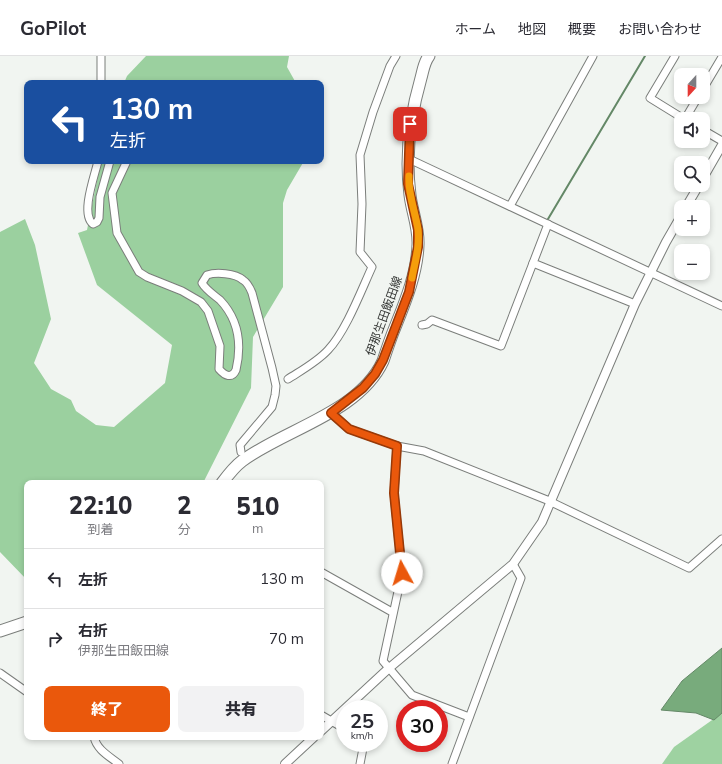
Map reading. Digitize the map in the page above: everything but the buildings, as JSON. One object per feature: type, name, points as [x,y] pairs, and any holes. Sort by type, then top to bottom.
[{"type":"main road","name":"伊那生田飯田線","points":[[225,480],[242,461],[262,448],[331,413],[363,388],[375,374],[383,360],[409,292],[418,247],[418,230],[408,184],[410,124],[418,88],[426,60],[429,56]]},
{"type":"main road","points":[[0,631],[24,623]]},
{"type":"street","points":[[101,56],[101,80]]},
{"type":"street","points":[[288,379],[309,366],[329,349],[345,324],[372,267],[360,252],[362,204],[360,155],[373,112],[396,56]]},
{"type":"street","points":[[510,206],[593,56]]},
{"type":"street","points":[[674,112],[650,98],[675,56]]},
{"type":"street","points":[[710,77],[722,57]]},
{"type":"street","points":[[710,134],[722,140]]},
{"type":"street","points":[[710,166],[722,145]]},
{"type":"street","points":[[409,159],[722,306]]},
{"type":"street","points":[[97,164],[88,200],[89,221],[93,224],[97,222],[99,218],[100,196],[109,164]]},
{"type":"street","points":[[126,164],[112,193],[117,233],[139,272],[147,277],[182,291],[201,302],[208,311],[220,346],[219,370],[230,376],[234,374],[236,370],[240,341],[238,328],[228,308],[202,283],[207,275],[212,273],[234,276],[242,278],[252,293],[276,386],[272,407],[240,445],[241,452]]},
{"type":"street","points":[[422,324],[427,324],[432,320],[501,346],[548,224]]},
{"type":"street","points":[[324,728],[388,669],[513,564],[542,522],[635,304],[674,229]]},
{"type":"street","points":[[533,263],[635,304]]},
{"type":"street","points":[[331,413],[349,429],[397,446],[424,451],[551,502],[690,568],[722,539]]},
{"type":"street","points":[[397,446],[394,493],[402,573],[392,612],[383,661],[388,669],[412,695],[469,717]]},
{"type":"street","points":[[452,764],[521,578],[513,564]]},
{"type":"street","points":[[324,574],[392,612]]},
{"type":"street","points":[[0,673],[24,690]]},
{"type":"street","points":[[324,717],[336,723]]},
{"type":"street","points":[[94,740],[100,750],[119,764]]},
{"type":"street","points":[[285,764],[311,740]]},
{"type":"street","points":[[360,764],[362,752]]},
{"type":"shaded area","points":[[146,56],[289,56],[287,67],[294,80],[125,80],[127,76]]},
{"type":"shaded area","points":[[100,164],[302,164],[287,190],[283,203],[283,287],[253,337],[251,388],[205,480],[24,480],[24,577],[0,552],[0,232],[25,219],[35,245],[51,319],[34,363],[51,389],[71,400],[76,411],[96,425],[114,427],[165,383],[172,345],[97,285],[78,233],[87,230]]},
{"type":"shaded area","points":[[722,648],[722,713],[714,720],[696,713],[661,710],[682,681]]},
{"type":"shaded area","points":[[722,713],[722,764],[662,764],[674,747]]},
{"type":"waterway","points":[[548,219],[645,56]]},
{"type":"slow traffic","points":[[409,176],[408,184],[410,200],[416,217],[418,230],[418,247],[412,278]]},
{"type":"route","points":[[402,573],[394,493],[397,446],[349,429],[331,413],[363,388],[375,374],[383,360],[409,292],[418,247],[416,217],[410,200],[408,184],[410,124]]}]
